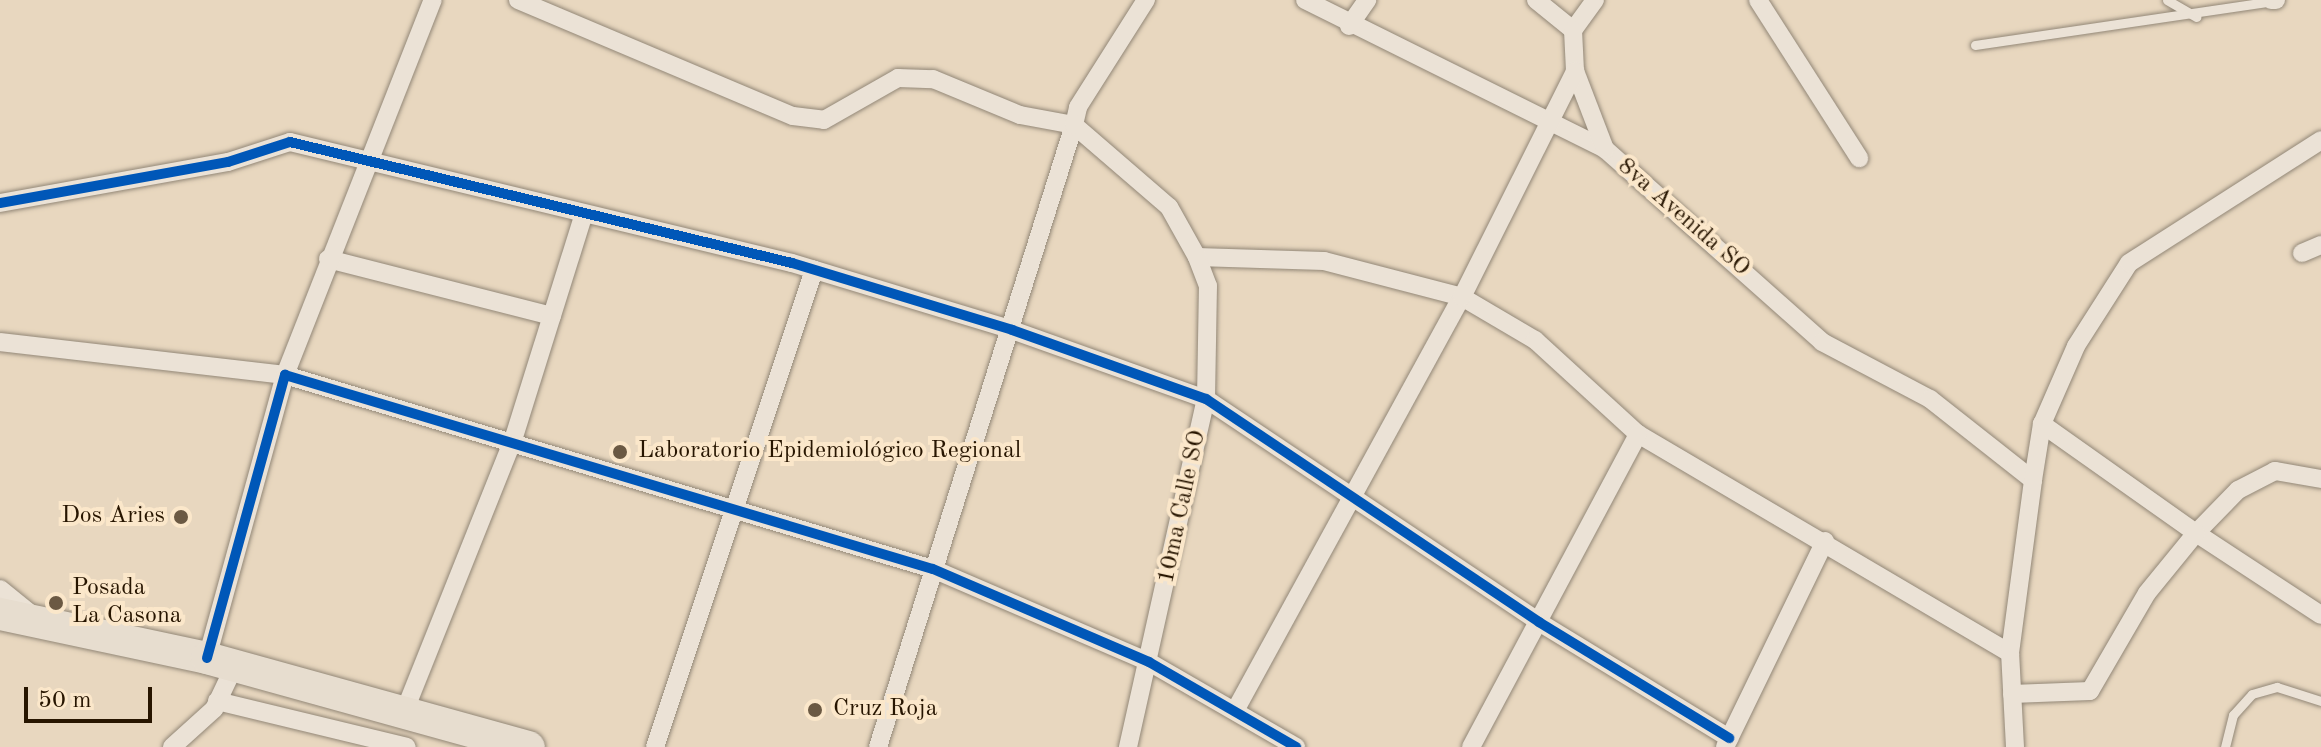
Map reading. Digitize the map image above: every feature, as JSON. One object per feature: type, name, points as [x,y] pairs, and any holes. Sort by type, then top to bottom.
[{"type":"highway","points":[[0,614],[34,616],[221,662],[405,710],[529,747]]},
{"type":"street","points":[[172,747],[217,701],[221,662],[285,375],[366,157],[433,0]]},
{"type":"street","points":[[518,0],[793,116],[824,120],[898,78],[933,79],[1020,115],[1074,125]]},
{"type":"street","points":[[878,747],[1012,330],[1078,107],[1146,0]]},
{"type":"street","name":"8va Avenida SO","points":[[1305,0],[1349,26],[1605,149],[1822,342],[1930,399],[2033,480]]},
{"type":"street","points":[[1349,26],[1367,0]]},
{"type":"street","points":[[1536,0],[1573,30]]},
{"type":"street","points":[[1595,0],[1573,30],[1575,71],[1605,149]]},
{"type":"street","points":[[1758,0],[1859,158]]},
{"type":"street","points":[[1236,709],[1349,493],[1462,297],[1545,119],[1575,71]]},
{"type":"street","name":"10ma Calle SO","points":[[1074,125],[1169,207],[1197,257],[1208,286],[1206,399],[1128,747]]},
{"type":"street","points":[[2015,747],[2010,653],[2033,480],[2042,424],[2076,346],[2129,263],[2321,140]]},
{"type":"street","points":[[0,203],[228,162],[277,143],[366,157],[814,270],[1012,330],[1206,399],[1539,622],[1727,743],[1825,541]]},
{"type":"street","points":[[405,710],[513,440],[584,214]]},
{"type":"street","points":[[2302,253],[2321,245]]},
{"type":"street","points":[[1197,257],[1324,261],[1462,297],[1535,340],[1638,434],[1825,541],[2010,653]]},
{"type":"street","points":[[328,259],[552,316]]},
{"type":"street","points":[[655,747],[740,508],[814,270]]},
{"type":"street","points":[[0,342],[285,375],[740,508],[933,569],[1149,662],[1236,709],[1296,747]]},
{"type":"street","points":[[2042,424],[2196,533],[2321,615]]},
{"type":"street","points":[[1471,747],[1638,434]]},
{"type":"street","points":[[2012,694],[2090,691],[2147,593],[2196,533],[2238,490],[2275,471],[2321,479]]},
{"type":"street","points":[[0,589],[34,616]]},
{"type":"street","points":[[217,701],[407,747]]},
{"type":"lane","points":[[2167,0],[2196,17]]},
{"type":"lane","points":[[1975,45],[2196,17],[2273,0]]},
{"type":"lane","points":[[2225,747],[2233,715],[2252,694],[2277,687],[2321,701]]},
{"type":"cycle path","points":[[0,203],[228,162],[290,142],[792,263],[1012,330],[1206,399],[1539,622],[1729,738]]},
{"type":"cycle path","points":[[207,658],[285,375],[933,569],[1149,662],[1296,747]]},
{"type":"place","name":"Laboratorio Epidemiológico Regional","points":[[620,452]]},
{"type":"place","name":"Dos Aries","points":[[181,517]]},
{"type":"place","name":"Posada La Casona","points":[[56,603]]},
{"type":"place","name":"Cruz Roja","points":[[815,710]]}]
